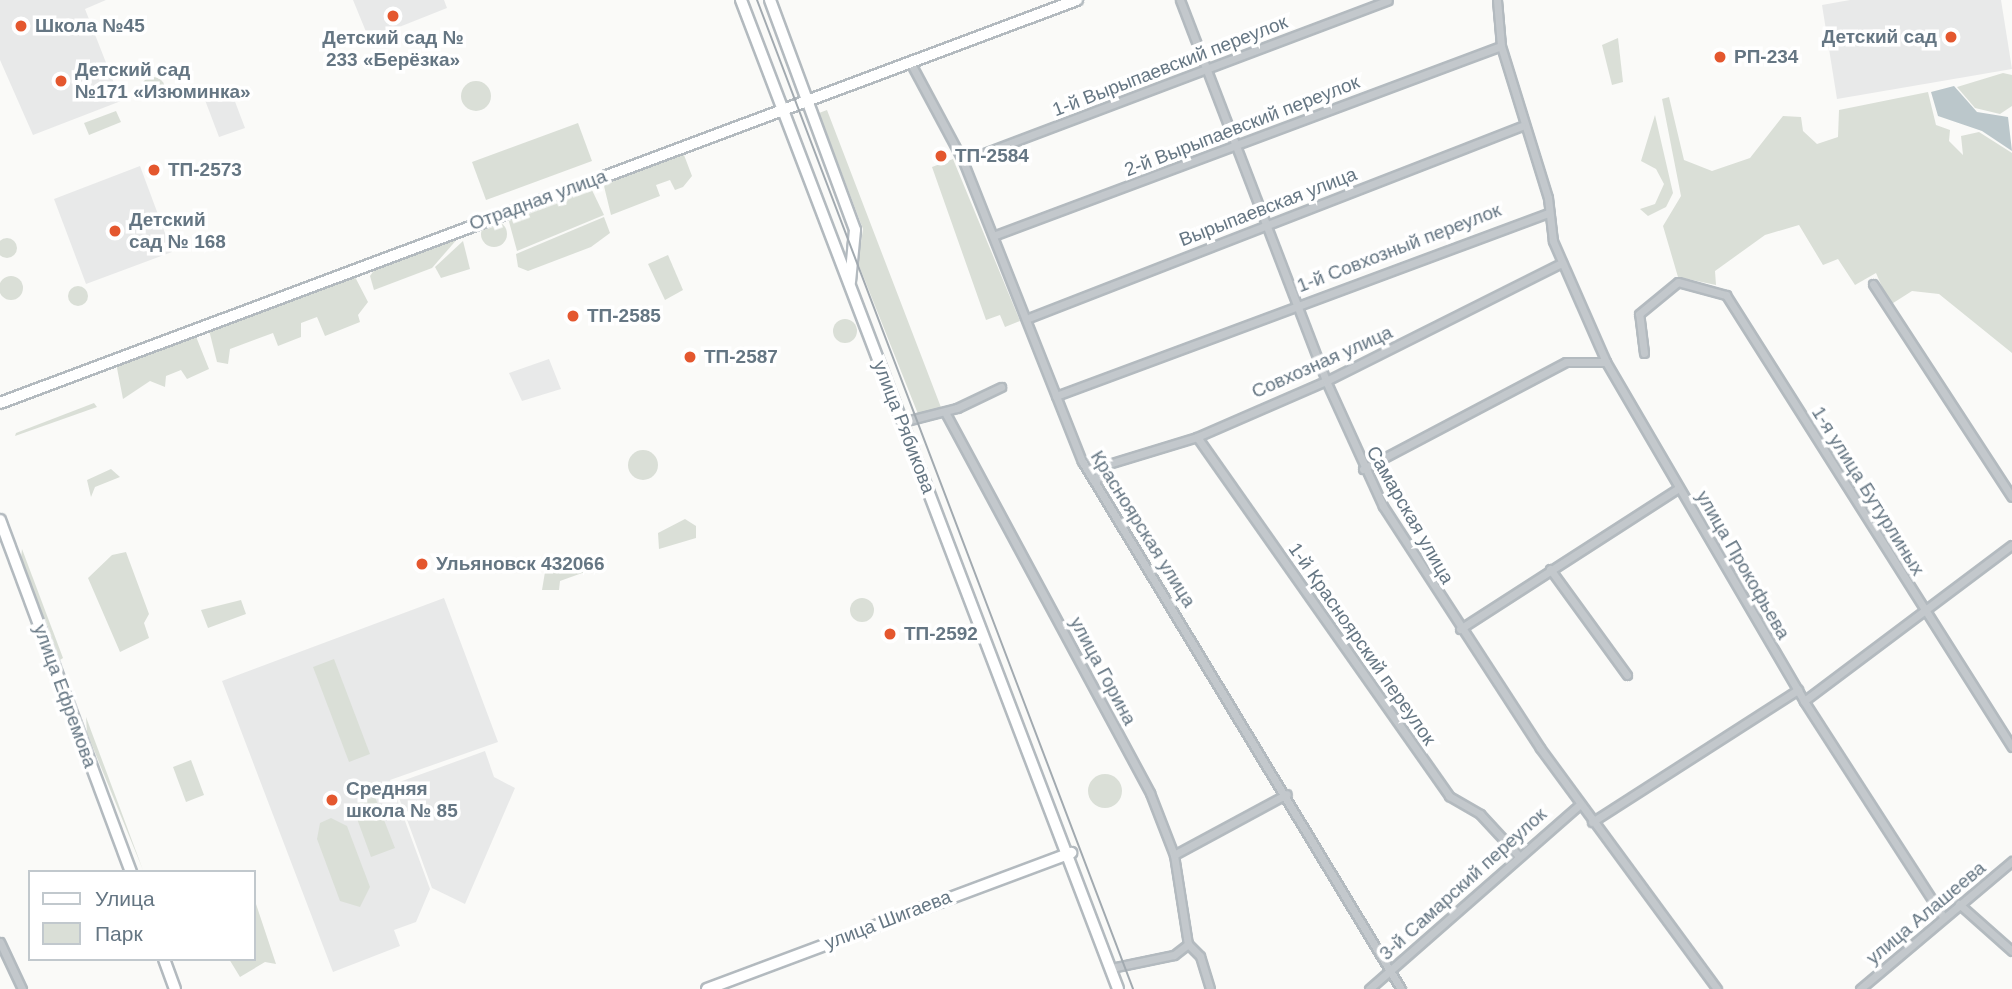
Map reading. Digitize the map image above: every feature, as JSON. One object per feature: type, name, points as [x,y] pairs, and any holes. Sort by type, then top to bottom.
[{"type":"street","name":"улица Рябикова","points":[[741,0],[850,288],[1071,853],[1118,989]]},
{"type":"street","points":[[770,0],[855,230],[850,288]]},
{"type":"street","name":"Отрадная улица","points":[[0,402],[1076,0]]},
{"type":"street","name":"Самарская улица","points":[[1180,0],[1326,381],[1363,469],[1460,629],[1592,821],[1717,989]]},
{"type":"street","name":"1-й Вырыпаевский переулок","points":[[963,161],[1388,0]]},
{"type":"street","points":[[1497,0],[1501,46],[1548,213]]},
{"type":"street","name":"2-й Вырыпаевский переулок","points":[[993,236],[1501,46]]},
{"type":"street","name":"Красноярская улица","points":[[910,62],[963,161],[1082,461],[1287,794],[1401,989]]},
{"type":"street","name":"Вырыпаевская улица","points":[[1026,319],[1522,126]]},
{"type":"street","name":"улица Прокофьева","points":[[1548,213],[1562,263],[1606,362],[1804,701],[1943,917]]},
{"type":"street","name":"1-й Совхозный переулок","points":[[1056,396],[1296,303],[1548,213]]},
{"type":"street","name":"Совхозная улица","points":[[1102,466],[1197,437],[1326,381],[1562,263]]},
{"type":"street","name":"1-я улица Бутурлиных","points":[[1644,353],[1639,314],[1678,282],[1726,295],[1865,522],[1927,608],[2012,747]]},
{"type":"street","points":[[1873,284],[2012,497]]},
{"type":"street","points":[[1363,469],[1566,362],[1606,362]]},
{"type":"street","points":[[902,422],[945,412],[1000,387]]},
{"type":"street","name":"улица Горина","points":[[945,412],[1150,793],[1174,855],[1188,944]]},
{"type":"street","name":"1-й Красноярский переулок","points":[[1197,437],[1450,796],[1480,814],[1518,855]]},
{"type":"street","points":[[1082,461],[1102,466],[1096,481]]},
{"type":"street","points":[[1460,629],[1679,488]]},
{"type":"street","name":"улица Ефремова","points":[[0,520],[130,870]]},
{"type":"street","points":[[1804,701],[2012,545]]},
{"type":"street","points":[[1550,569],[1627,676]]},
{"type":"street","points":[[1592,821],[1798,690]]},
{"type":"street","points":[[1174,855],[1287,794]]},
{"type":"street","name":"3-й Самарский переулок","points":[[1369,989],[1518,855],[1580,804]]},
{"type":"street","name":"улица Шигаева","points":[[707,989],[1071,853]]},
{"type":"street","name":"улица Алашеева","points":[[1860,989],[2012,862]]},
{"type":"street","points":[[1959,904],[2012,951]]},
{"type":"street","points":[[0,942],[22,989]]},
{"type":"street","points":[[1111,968],[1174,955],[1188,944],[1200,956],[1210,989]]},
{"type":"street","points":[[165,961],[175,989]]},
{"type":"shaded area","name":"Детский сад №171 «Изюминка»","points":[[0,0],[106,0],[85,9],[121,101],[33,135],[0,60]]},
{"type":"shaded area","name":"Детский сад № 233 «Берёзка»","points":[[353,0],[444,0],[447,8],[369,39]]},
{"type":"shaded area","points":[[1850,0],[2001,0],[2012,69],[1837,99],[1822,5]]},
{"type":"shaded area","points":[[1954,86],[1977,112],[2008,117],[2012,151],[1982,131],[1938,116],[1931,92]]},
{"type":"shaded area","points":[[231,91],[245,128],[219,137],[205,100]]},
{"type":"shaded area","name":"Детский сад № 168","points":[[140,166],[172,252],[86,284],[54,199]]},
{"type":"shaded area","points":[[549,359],[561,389],[522,401],[509,373]]},
{"type":"shaded area","name":"Средняя школа № 85","points":[[444,598],[498,742],[390,780],[430,889],[416,922],[394,930],[400,946],[333,972],[222,681]]},
{"type":"shaded area","points":[[485,751],[494,777],[515,788],[465,904],[432,888],[394,784]]},
{"type":"green space","points":[[1618,38],[1623,82],[1612,85],[1602,45]]},
{"type":"green space","points":[[2003,73],[2012,75],[2012,106],[2000,114],[1975,108],[1957,87]]},
{"type":"green space","points":[[153,77],[161,81],[165,89],[161,97],[153,101],[145,97],[141,89],[145,81]]},
{"type":"green space","points":[[476,81],[482,82],[490,90],[490,102],[482,110],[476,111],[470,110],[462,102],[461,96],[462,90],[470,82]]},
{"type":"green space","points":[[1928,92],[1936,125],[1950,130],[1949,141],[1963,155],[1961,136],[1979,132],[2012,153],[2012,353],[1939,294],[1912,291],[1890,305],[1876,273],[1855,285],[1838,259],[1823,265],[1799,225],[1765,235],[1715,271],[1716,285],[1678,277],[1663,226],[1681,196],[1662,99],[1669,97],[1684,160],[1712,171],[1750,158],[1783,116],[1801,117],[1803,131],[1817,144],[1838,137],[1839,110]]},
{"type":"green space","points":[[827,110],[942,410],[918,414],[858,263],[863,229],[819,113]]},
{"type":"green space","points":[[116,111],[121,122],[89,135],[84,123]]},
{"type":"green space","points":[[1655,115],[1673,193],[1666,207],[1648,216],[1640,209],[1655,204],[1664,184],[1656,169],[1641,161]]},
{"type":"green space","points":[[578,123],[592,161],[486,200],[472,162]]},
{"type":"green space","points":[[701,144],[684,155],[692,176],[683,187],[675,190],[670,180],[656,185],[660,196],[611,215],[603,182]]},
{"type":"green space","points":[[953,159],[1020,321],[1005,327],[1000,315],[986,320],[932,167]]},
{"type":"green space","points":[[590,186],[604,215],[517,251],[508,218]]},
{"type":"green space","points":[[604,217],[610,233],[591,247],[528,271],[518,267],[516,254]]},
{"type":"green space","points":[[494,221],[503,225],[507,234],[503,243],[494,247],[485,243],[481,234],[485,225]]},
{"type":"green space","points":[[459,237],[432,268],[374,290],[370,276],[375,269]]},
{"type":"green space","points":[[3,239],[11,239],[16,244],[16,252],[11,257],[3,257],[-1,254],[-1,242]]},
{"type":"green space","points":[[463,241],[470,269],[441,278],[435,267]]},
{"type":"green space","points":[[668,255],[683,290],[665,300],[648,264]]},
{"type":"green space","points":[[354,275],[368,302],[358,315],[360,322],[325,336],[317,317],[301,323],[301,337],[278,346],[273,333],[230,349],[228,364],[217,362],[209,330]]},
{"type":"green space","points":[[11,276],[19,280],[23,288],[19,296],[11,300],[3,296],[-1,288],[3,280]]},
{"type":"green space","points":[[74,286],[82,286],[88,296],[82,306],[74,306],[68,300],[68,292]]},
{"type":"green space","points":[[845,319],[856,326],[857,331],[850,342],[845,343],[834,336],[833,331],[840,320]]},
{"type":"green space","points":[[195,334],[209,369],[187,379],[181,370],[166,376],[165,387],[150,381],[123,399],[116,363]]},
{"type":"green space","points":[[94,403],[97,407],[15,436],[16,433]]},
{"type":"green space","points":[[643,450],[654,454],[658,465],[654,476],[643,480],[632,476],[628,465],[632,454]]},
{"type":"green space","points":[[111,469],[120,477],[95,487],[91,497],[87,480]]},
{"type":"green space","points":[[685,519],[696,526],[696,538],[659,549],[658,533]]},
{"type":"green space","points":[[22,549],[63,658],[60,660],[21,558]]},
{"type":"green space","points":[[126,552],[149,614],[144,623],[149,638],[120,652],[88,578],[112,555]]},
{"type":"green space","points":[[591,555],[596,568],[560,581],[559,590],[542,590],[545,572]]},
{"type":"green space","points":[[862,598],[871,601],[874,610],[871,619],[862,622],[853,619],[850,610],[853,601]]},
{"type":"green space","points":[[241,600],[246,614],[208,628],[201,610]]},
{"type":"green space","points":[[334,659],[370,754],[349,762],[313,667]]},
{"type":"green space","points":[[86,717],[143,870],[87,733]]},
{"type":"green space","points":[[191,760],[204,795],[186,802],[173,767]]},
{"type":"green space","points":[[1105,774],[1117,779],[1122,791],[1117,803],[1105,808],[1093,803],[1088,791],[1093,779]]},
{"type":"green space","points":[[375,797],[395,848],[371,857],[352,805]]},
{"type":"green space","points":[[331,818],[347,826],[370,887],[360,907],[340,901],[317,839],[320,823]]},
{"type":"green space","points":[[256,904],[276,964],[265,962],[240,977],[230,961],[256,961]]},
{"type":"tram line","points":[[757,0],[1133,989]]},
{"type":"place","name":"Детский сад № 233 «Берёзка»","points":[[393,16]]},
{"type":"place","name":"Школа №45","points":[[21,26]]},
{"type":"place","name":"Детский сад","points":[[1951,37]]},
{"type":"place","name":"РП-234","points":[[1720,57]]},
{"type":"place","name":"Детский сад №171 «Изюминка»","points":[[61,81]]},
{"type":"place","name":"ТП-2584","points":[[941,156]]},
{"type":"place","name":"ТП-2573","points":[[154,170]]},
{"type":"place","name":"Детский сад № 168","points":[[115,231]]},
{"type":"place","name":"ТП-2585","points":[[573,316]]},
{"type":"place","name":"ТП-2587","points":[[690,357]]},
{"type":"place","name":"Ульяновск 432066","points":[[422,564]]},
{"type":"place","name":"ТП-2592","points":[[890,634]]},
{"type":"place","name":"Средняя школа № 85","points":[[332,800]]}]
